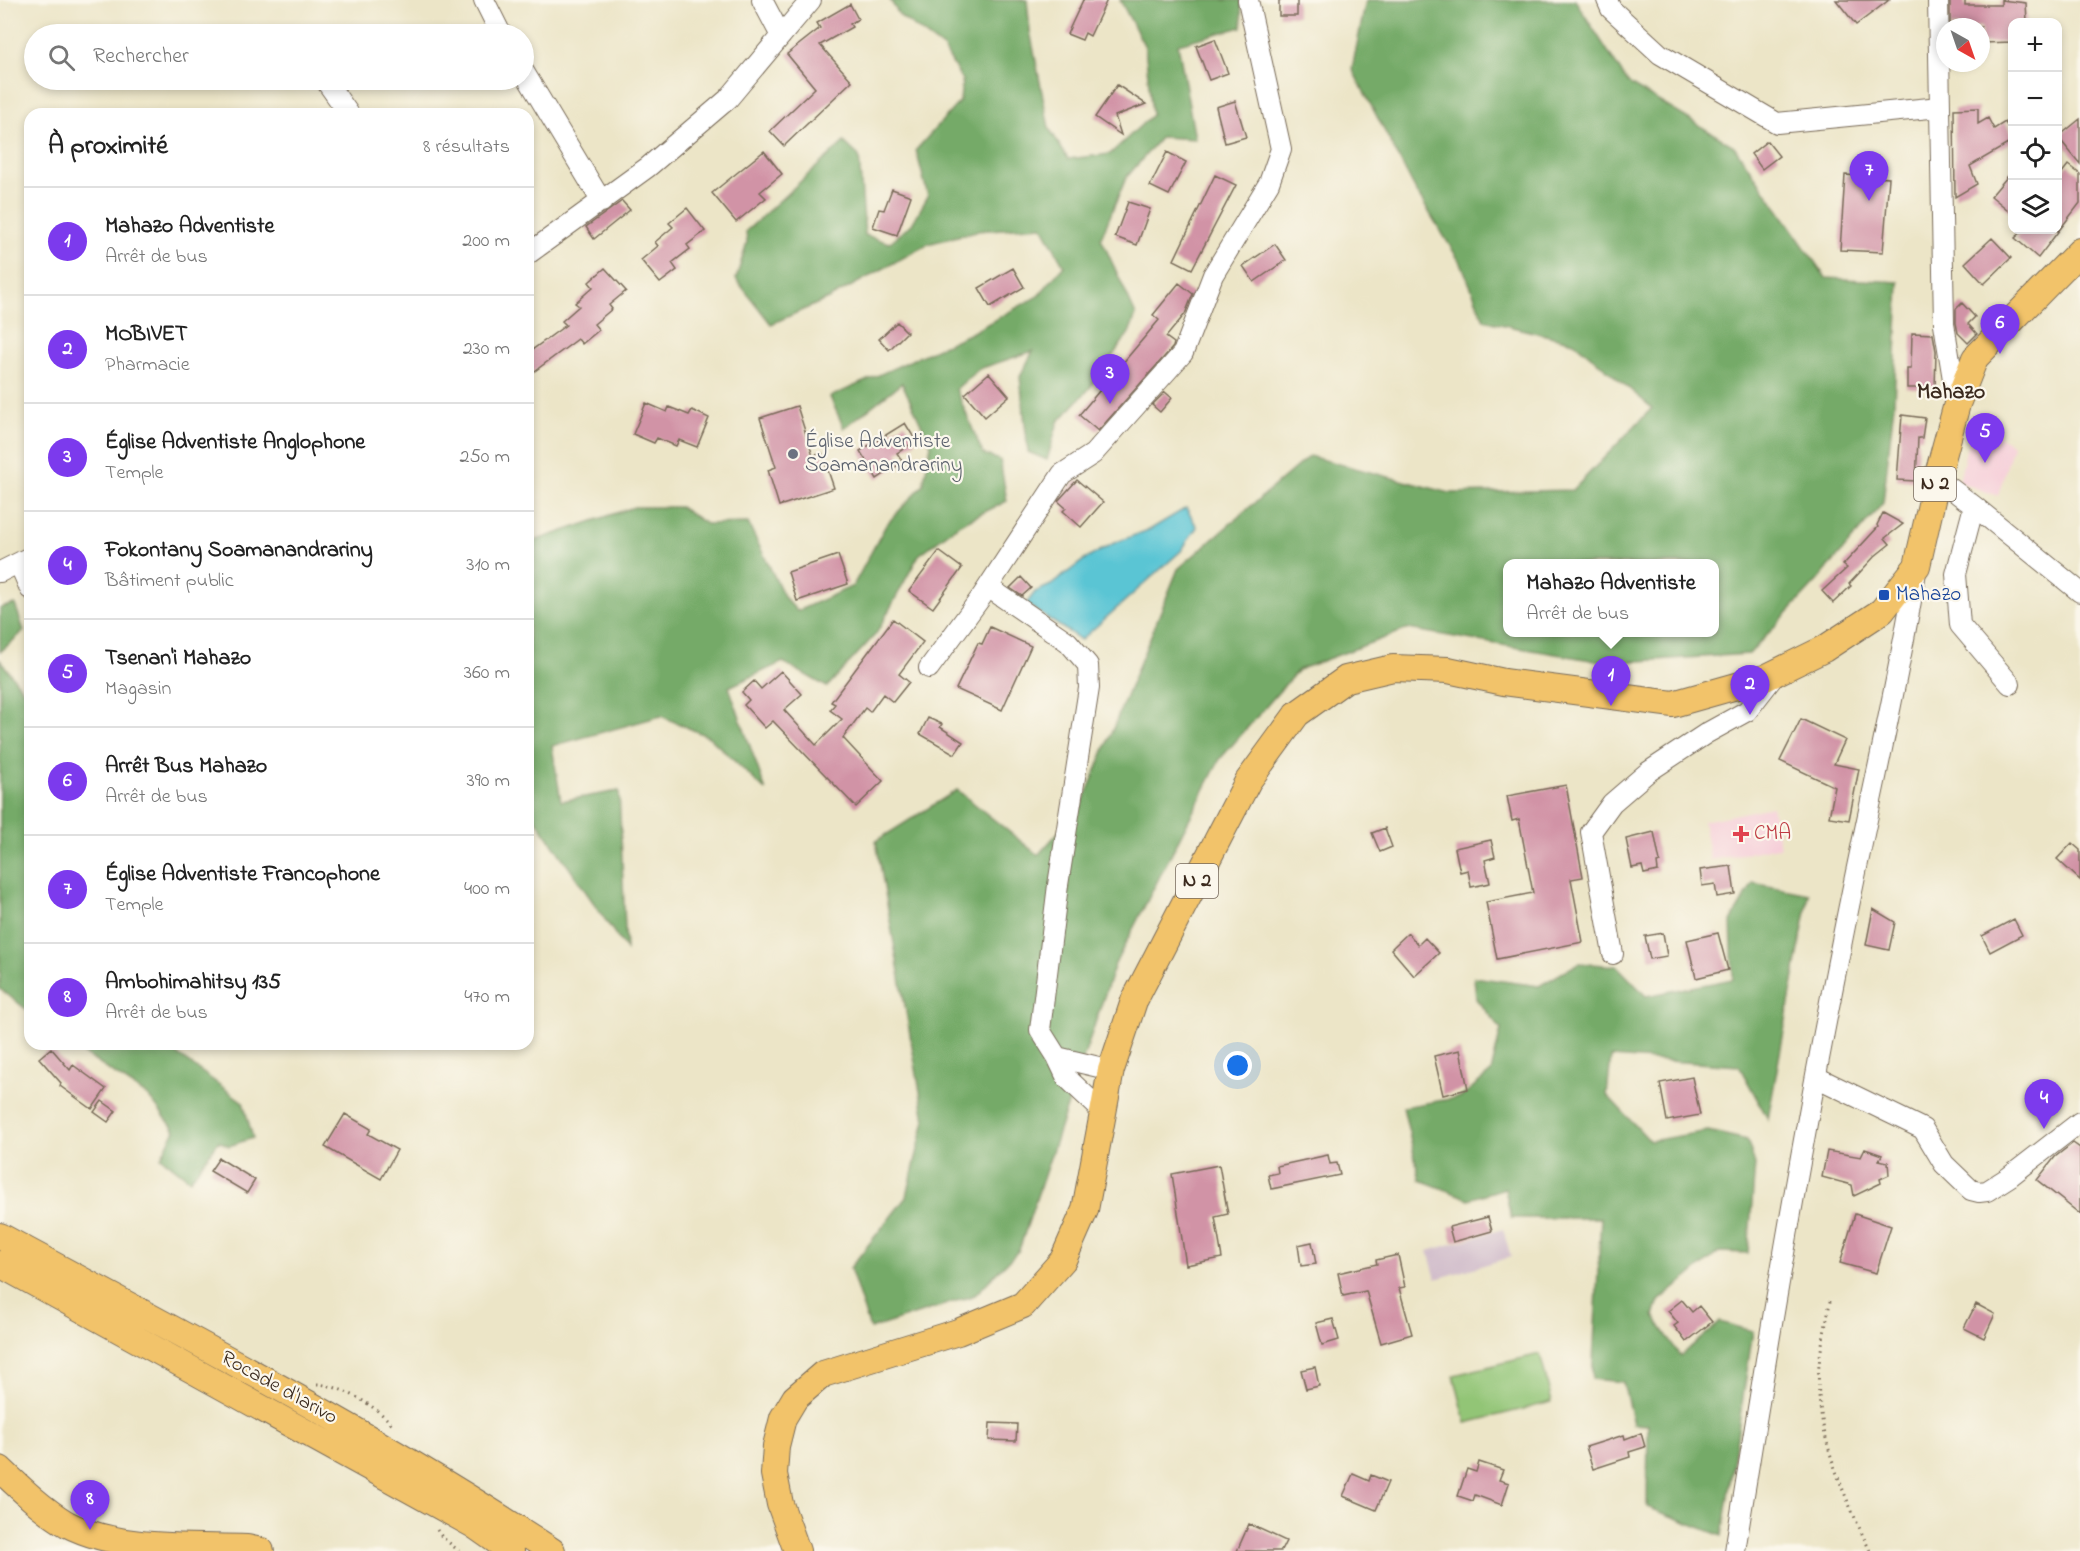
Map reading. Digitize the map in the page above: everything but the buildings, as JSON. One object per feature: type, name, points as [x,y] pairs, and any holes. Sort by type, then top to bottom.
[{"type":"main road","name":"N 2","points":[[797,1551],[780,1504],[774,1474],[776,1446],[783,1418],[795,1398],[823,1374],[958,1332],[1023,1305],[1063,1260],[1084,1210],[1111,1070],[1134,1001],[1248,781],[1297,714],[1346,679],[1393,668],[1448,670],[1504,682],[1673,704],[1765,678],[1824,649],[1882,611],[1917,566],[1936,478],[1957,404],[1975,358],[2080,251]]},
{"type":"main road","name":"Rocade d'Iarivo","points":[[0,1236],[317,1407],[474,1499],[552,1551]]},
{"type":"main road","name":"Rocade d'Iarivo","points":[[0,1264],[474,1525],[512,1551]]},
{"type":"main road","points":[[0,1469],[66,1524],[99,1538],[138,1545],[247,1548],[261,1551]]},
{"type":"street","points":[[484,0],[496,24]]},
{"type":"street","points":[[762,0],[781,36]]},
{"type":"street","points":[[534,250],[602,202],[728,99],[811,0]]},
{"type":"street","points":[[929,668],[988,587],[1062,474],[1093,454],[1183,353],[1213,275],[1269,183],[1281,149],[1248,0]]},
{"type":"street","points":[[1938,0],[1944,324],[1957,404]]},
{"type":"street","points":[[1610,3],[1660,54],[1777,123],[1940,107]]},
{"type":"street","points":[[534,89],[602,202]]},
{"type":"street","points":[[332,90],[345,108]]},
{"type":"street","points":[[1936,478],[2080,592]]},
{"type":"street","points":[[1974,506],[1956,574],[1960,625],[2010,684]]},
{"type":"street","points":[[0,572],[24,560]]},
{"type":"street","points":[[1735,1551],[1781,1261],[1853,885],[1901,664],[1917,566]]},
{"type":"street","points":[[988,587],[1068,642],[1088,665],[1089,688],[1058,885],[1040,1030],[1067,1078],[1102,1111]]},
{"type":"street","points":[[1613,954],[1591,832],[1612,803],[1648,772],[1707,733],[1747,711],[1778,671]]},
{"type":"street","points":[[1057,1057],[1111,1070]]},
{"type":"street","points":[[1816,1077],[1923,1129],[1944,1164],[1971,1190],[1979,1192],[1988,1191],[2009,1177],[2080,1122]]},
{"type":"path","points":[[1830,1301],[1819,1365],[1819,1399],[1828,1451],[1870,1551]]},
{"type":"shaded area","points":[[1973,420],[2013,445],[1998,496],[1959,482]]},
{"type":"shaded area","name":"CMA","points":[[1772,807],[1780,847],[1710,860],[1703,821]]},
{"type":"shaded area","points":[[1503,1229],[1511,1257],[1436,1279],[1428,1251]]},
{"type":"green space","points":[[890,0],[1027,0],[1030,31],[1049,128],[1068,159],[1110,154],[1152,115],[1145,47],[1120,0],[1241,0],[1242,27],[1178,44],[1195,139],[1161,137],[1126,178],[1101,238],[1136,315],[1129,333],[1089,389],[1058,422],[1047,460],[1028,452],[1020,377],[1033,351],[979,369],[956,389],[983,454],[1000,460],[1007,501],[960,524],[919,555],[876,634],[827,687],[783,662],[729,687],[766,791],[709,737],[661,716],[552,746],[561,801],[619,791],[626,950],[534,817],[534,541],[634,507],[680,507],[706,524],[748,523],[785,598],[797,611],[853,586],[886,525],[923,485],[931,445],[902,383],[844,428],[830,397],[971,333],[1038,296],[1064,266],[1042,226],[976,231],[928,244],[828,299],[771,324],[736,279],[747,242],[746,231],[844,142],[859,156],[865,235],[889,243],[912,224],[928,196],[916,150],[960,101],[962,80],[944,49],[900,16]]},
{"type":"green space","points":[[1366,0],[1575,0],[1628,83],[1734,146],[1826,278],[1899,282],[1894,404],[1883,503],[1819,579],[1749,654],[1608,663],[1408,629],[1298,670],[1220,759],[1115,964],[1019,1250],[975,1295],[870,1329],[850,1268],[907,1196],[925,1120],[876,841],[957,790],[1038,855],[1081,807],[1178,569],[1309,456],[1450,493],[1573,490],[1652,408],[1574,342],[1484,320],[1462,265],[1417,193],[1352,69]]},
{"type":"green space","points":[[15,604],[24,631],[0,652],[0,608]]},
{"type":"green space","points":[[0,660],[24,691],[24,1007],[0,989]]},
{"type":"green space","points":[[1753,883],[1809,894],[1768,1119],[1739,1066],[1611,1057],[1607,1095],[1650,1141],[1708,1131],[1747,1140],[1755,1164],[1748,1253],[1719,1252],[1659,1301],[1654,1316],[1680,1356],[1720,1322],[1753,1331],[1722,1536],[1647,1507],[1648,1425],[1633,1424],[1623,1382],[1592,1379],[1601,1218],[1511,1218],[1505,1188],[1469,1199],[1420,1180],[1403,1107],[1461,1097],[1491,1072],[1501,1029],[1476,999],[1474,977],[1539,986],[1579,963],[1617,966],[1646,996],[1733,979],[1731,921]]},
{"type":"green space","points":[[78,1050],[171,1050],[243,1102],[253,1138],[229,1146],[219,1141],[190,1180],[161,1157],[175,1130],[148,1096]]},
{"type":"green space","points":[[1540,1354],[1552,1402],[1466,1423],[1454,1375]]},
{"type":"water","points":[[1186,508],[1197,527],[1181,551],[1081,640],[1026,604],[1035,592],[1051,585],[1084,560],[1114,543],[1151,529]]},
{"type":"place","name":"Église Adventiste Francophone","points":[[1869,201]]},
{"type":"place","name":"Arrêt Bus Mahazo","points":[[2000,354]]},
{"type":"place","name":"Église Adventiste Anglophone","points":[[1110,404]]},
{"type":"place","name":"Église Adventiste Soamanandrariny","points":[[793,454]]},
{"type":"place","name":"Tsenan'i Mahazo","points":[[1985,463]]},
{"type":"place","name":"Mahazo","points":[[1884,595]]},
{"type":"place","name":"Mahazo Adventiste","points":[[1611,706]]},
{"type":"place","name":"MOBIVET","points":[[1750,715]]},
{"type":"place","name":"CMA","points":[[1741,834]]},
{"type":"place","name":"Fokontany Soamanandrariny","points":[[2044,1129]]},
{"type":"place","name":"Ambohimahitsy 135","points":[[90,1530]]},
{"type":"district","name":"Mahazo","points":[[1951,393]]}]
